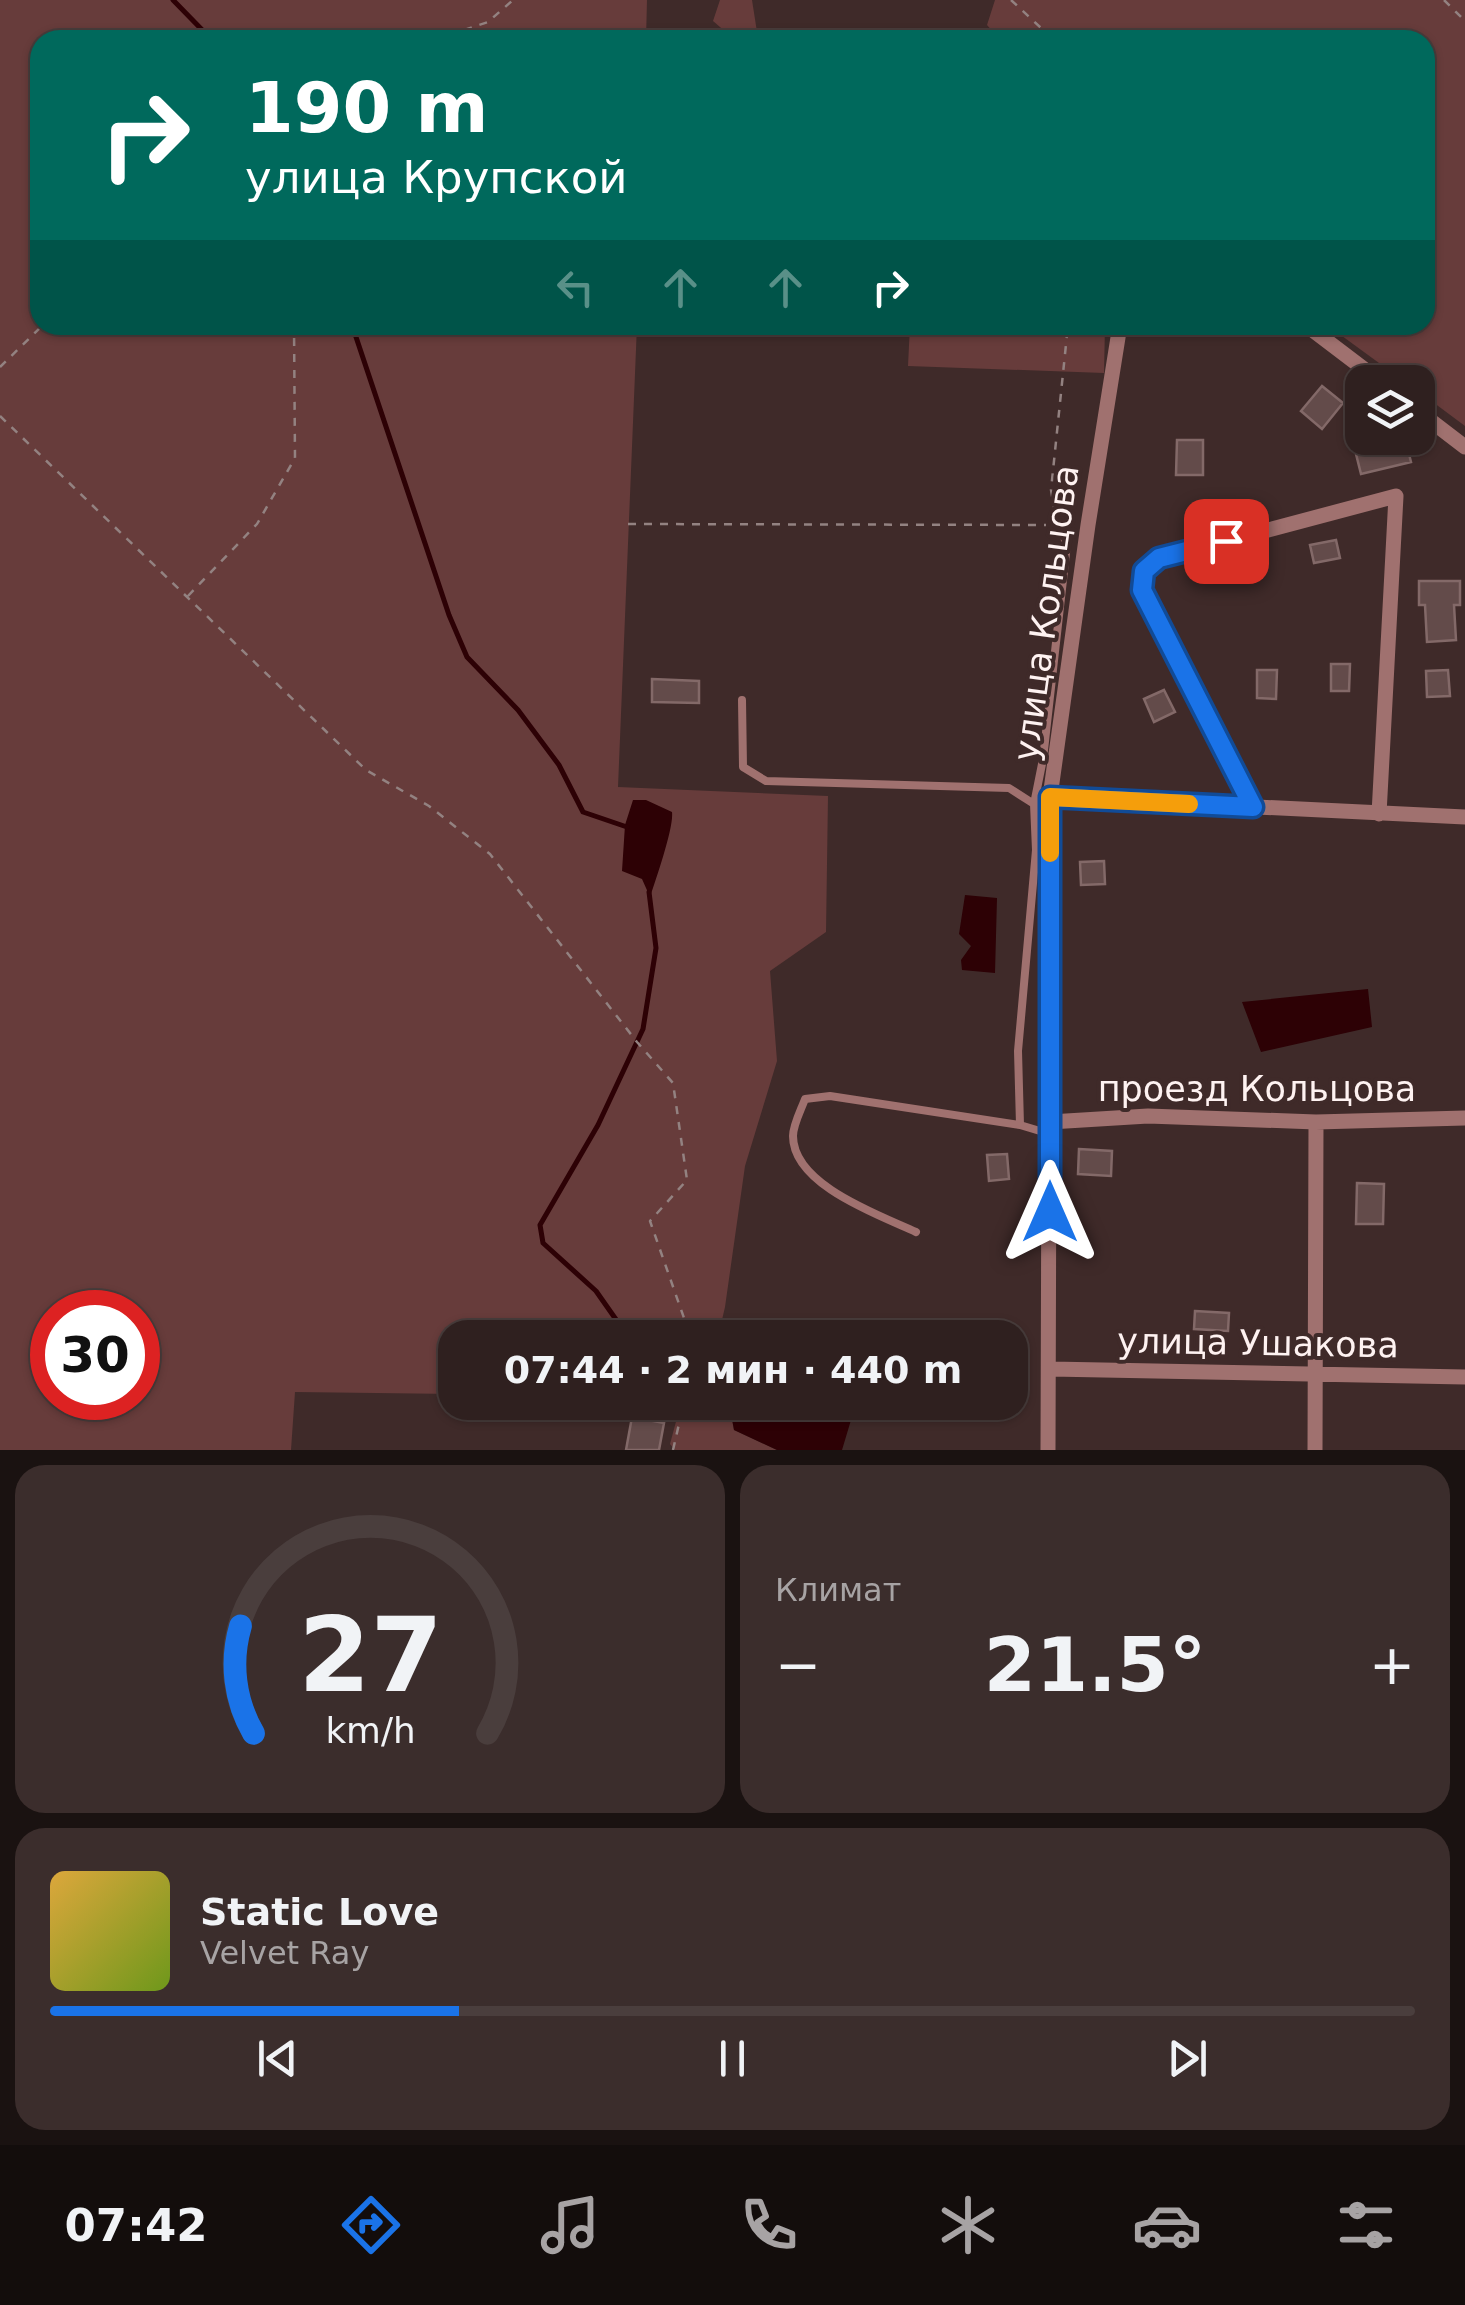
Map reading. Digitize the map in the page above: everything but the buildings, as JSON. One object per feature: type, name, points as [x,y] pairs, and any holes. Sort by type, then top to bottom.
[{"type":"street","name":"улица Кольцова","points":[[1048,1450],[1050,797],[1118,335]]},
{"type":"street","points":[[1319,335],[1359,365]]},
{"type":"street","points":[[1435,423],[1465,447]]},
{"type":"street","points":[[1253,807],[1142,590],[1144,571],[1159,558],[1396,496],[1380,814]]},
{"type":"street","points":[[1050,797],[1465,817]]},
{"type":"street","name":"проезд Кольцова","points":[[1050,1128],[1148,1116],[1316,1122],[1465,1118]]},
{"type":"street","points":[[1316,1122],[1316,1450]]},
{"type":"street","name":"улица Ушакова","points":[[1051,1369],[1465,1377]]},
{"type":"lane","points":[[1020,1126],[1018,1051],[1036,850],[1034,804],[1043,759],[1067,544],[1058,525]]},
{"type":"lane","points":[[742,700],[742,767],[766,781],[1009,788],[1034,804]]},
{"type":"lane","points":[[916,1232],[860,1207],[806,1172],[792,1137],[804,1099],[830,1096],[1050,1128]]},
{"type":"path","points":[[463,30],[488,22],[513,0]]},
{"type":"path","points":[[1010,0],[1043,30]]},
{"type":"path","points":[[1444,0],[1465,21]]},
{"type":"path","points":[[0,367],[33,335]]},
{"type":"path","points":[[187,597],[257,524],[295,458],[294,335]]},
{"type":"path","points":[[628,524],[1058,525],[1051,490],[1067,335]]},
{"type":"path","points":[[0,416],[366,770],[429,806],[490,854],[673,1083],[686,1180],[650,1221],[685,1320]]},
{"type":"path","points":[[673,1450],[680,1420]]},
{"type":"shaded area","points":[[0,0],[647,0],[646,30],[30,30],[30,335],[637,335],[618,787],[828,796],[826,932],[770,971],[777,1061],[745,1166],[722,1320],[438,1320],[438,1394],[295,1392],[291,1450],[0,1450]]},
{"type":"shaded area","points":[[720,0],[752,0],[757,30],[723,30],[713,21]]},
{"type":"shaded area","points":[[995,0],[1465,0],[1465,426],[1435,404],[1435,365],[1382,365],[1341,335],[1435,335],[1435,30],[991,30],[987,25]]},
{"type":"shaded area","points":[[910,335],[1105,335],[1104,373],[908,366]]},
{"type":"shaded area","points":[[633,800],[646,800],[672,812],[668,841],[650,897],[642,879],[622,871],[625,825]]},
{"type":"shaded area","points":[[965,895],[997,898],[995,973],[962,970],[961,960],[971,946],[959,934]]},
{"type":"shaded area","points":[[1368,989],[1372,1027],[1261,1052],[1242,1002]]},
{"type":"shaded area","points":[[676,1420],[732,1420],[734,1430],[777,1450],[675,1450],[670,1444]]},
{"type":"shaded area","points":[[732,1420],[851,1420],[842,1450],[777,1450],[734,1430]]},
{"type":"waterway","points":[[173,0],[202,30]]},
{"type":"waterway","points":[[355,335],[449,615],[467,657],[518,710],[559,765],[583,812],[627,827]]},
{"type":"waterway","points":[[616,1320],[596,1291],[543,1243],[540,1225],[598,1125],[643,1029],[656,948],[649,892]]},
{"type":"slow traffic","points":[[1050,853],[1050,797],[1189,804]]},
{"type":"route","points":[[1050,1212],[1050,797],[1253,807],[1142,590],[1144,571],[1159,558],[1226,541]]}]
